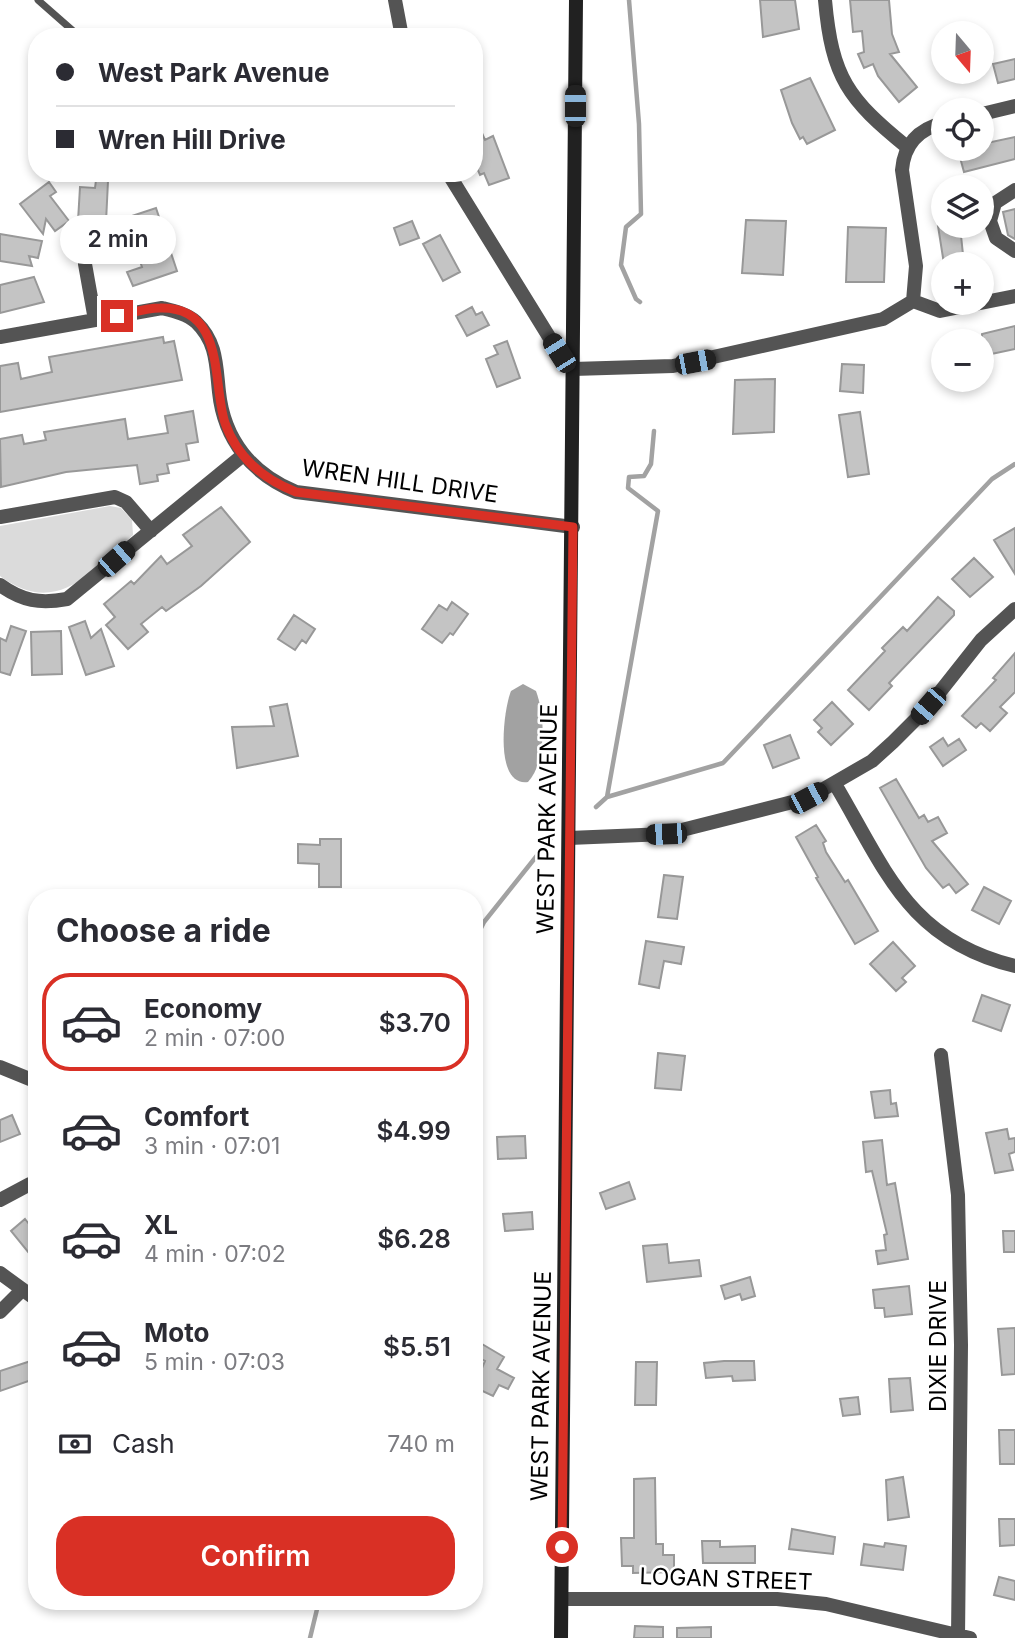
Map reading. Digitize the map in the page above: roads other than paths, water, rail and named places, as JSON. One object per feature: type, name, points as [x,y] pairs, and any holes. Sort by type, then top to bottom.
[{"type":"main road","name":"WEST PARK AVENUE","points":[[561,1638],[576,0]]},
{"type":"street","points":[[395,0],[400,28]]},
{"type":"street","points":[[825,0],[838,70],[855,102],[907,147]]},
{"type":"street","points":[[994,111],[1015,106]]},
{"type":"street","points":[[913,301],[916,266],[902,170],[907,147],[924,130],[931,127]]},
{"type":"street","points":[[454,182],[559,353],[572,369],[632,370],[718,358],[883,319],[913,301]]},
{"type":"street","points":[[1015,190],[995,203],[990,221],[996,239],[1015,251]]},
{"type":"street","points":[[85,264],[95,320]]},
{"type":"street","points":[[913,301],[940,311],[1015,296]]},
{"type":"street","name":"WREN HILL DRIVE","points":[[0,337],[162,308],[195,320],[215,351],[225,423],[242,456],[275,483],[296,492],[573,527]]},
{"type":"street","points":[[0,585],[14,595],[34,602],[67,599],[242,456]]},
{"type":"street","points":[[0,517],[115,497],[126,502],[151,531]]},
{"type":"street","points":[[569,838],[666,834],[808,798],[872,761],[911,726],[981,640],[1015,609]]},
{"type":"street","points":[[835,784],[907,904],[937,932],[973,953],[1015,966]]},
{"type":"street","name":"DIXIE DRIVE","points":[[941,1055],[958,1195],[962,1637]]},
{"type":"street","points":[[0,1067],[28,1079]]},
{"type":"street","points":[[0,1200],[28,1185]]},
{"type":"street","points":[[0,1273],[28,1295]]},
{"type":"street","points":[[0,1312],[21,1291]]},
{"type":"street","name":"LOGAN STREET","points":[[562,1599],[777,1599],[826,1604],[962,1637]]},
{"type":"lane","points":[[38,0],[70,28]]},
{"type":"waterway","points":[[629,0],[639,124],[641,214],[626,227],[621,265],[636,299],[640,302]]},
{"type":"waterway","points":[[607,797],[658,511],[628,488],[629,477],[644,476],[651,464],[654,431]]},
{"type":"waterway","points":[[596,807],[607,797],[723,763],[992,479],[1015,464]]},
{"type":"waterway","points":[[483,924],[551,838]]},
{"type":"waterway","points":[[310,1638],[317,1610]]}]
